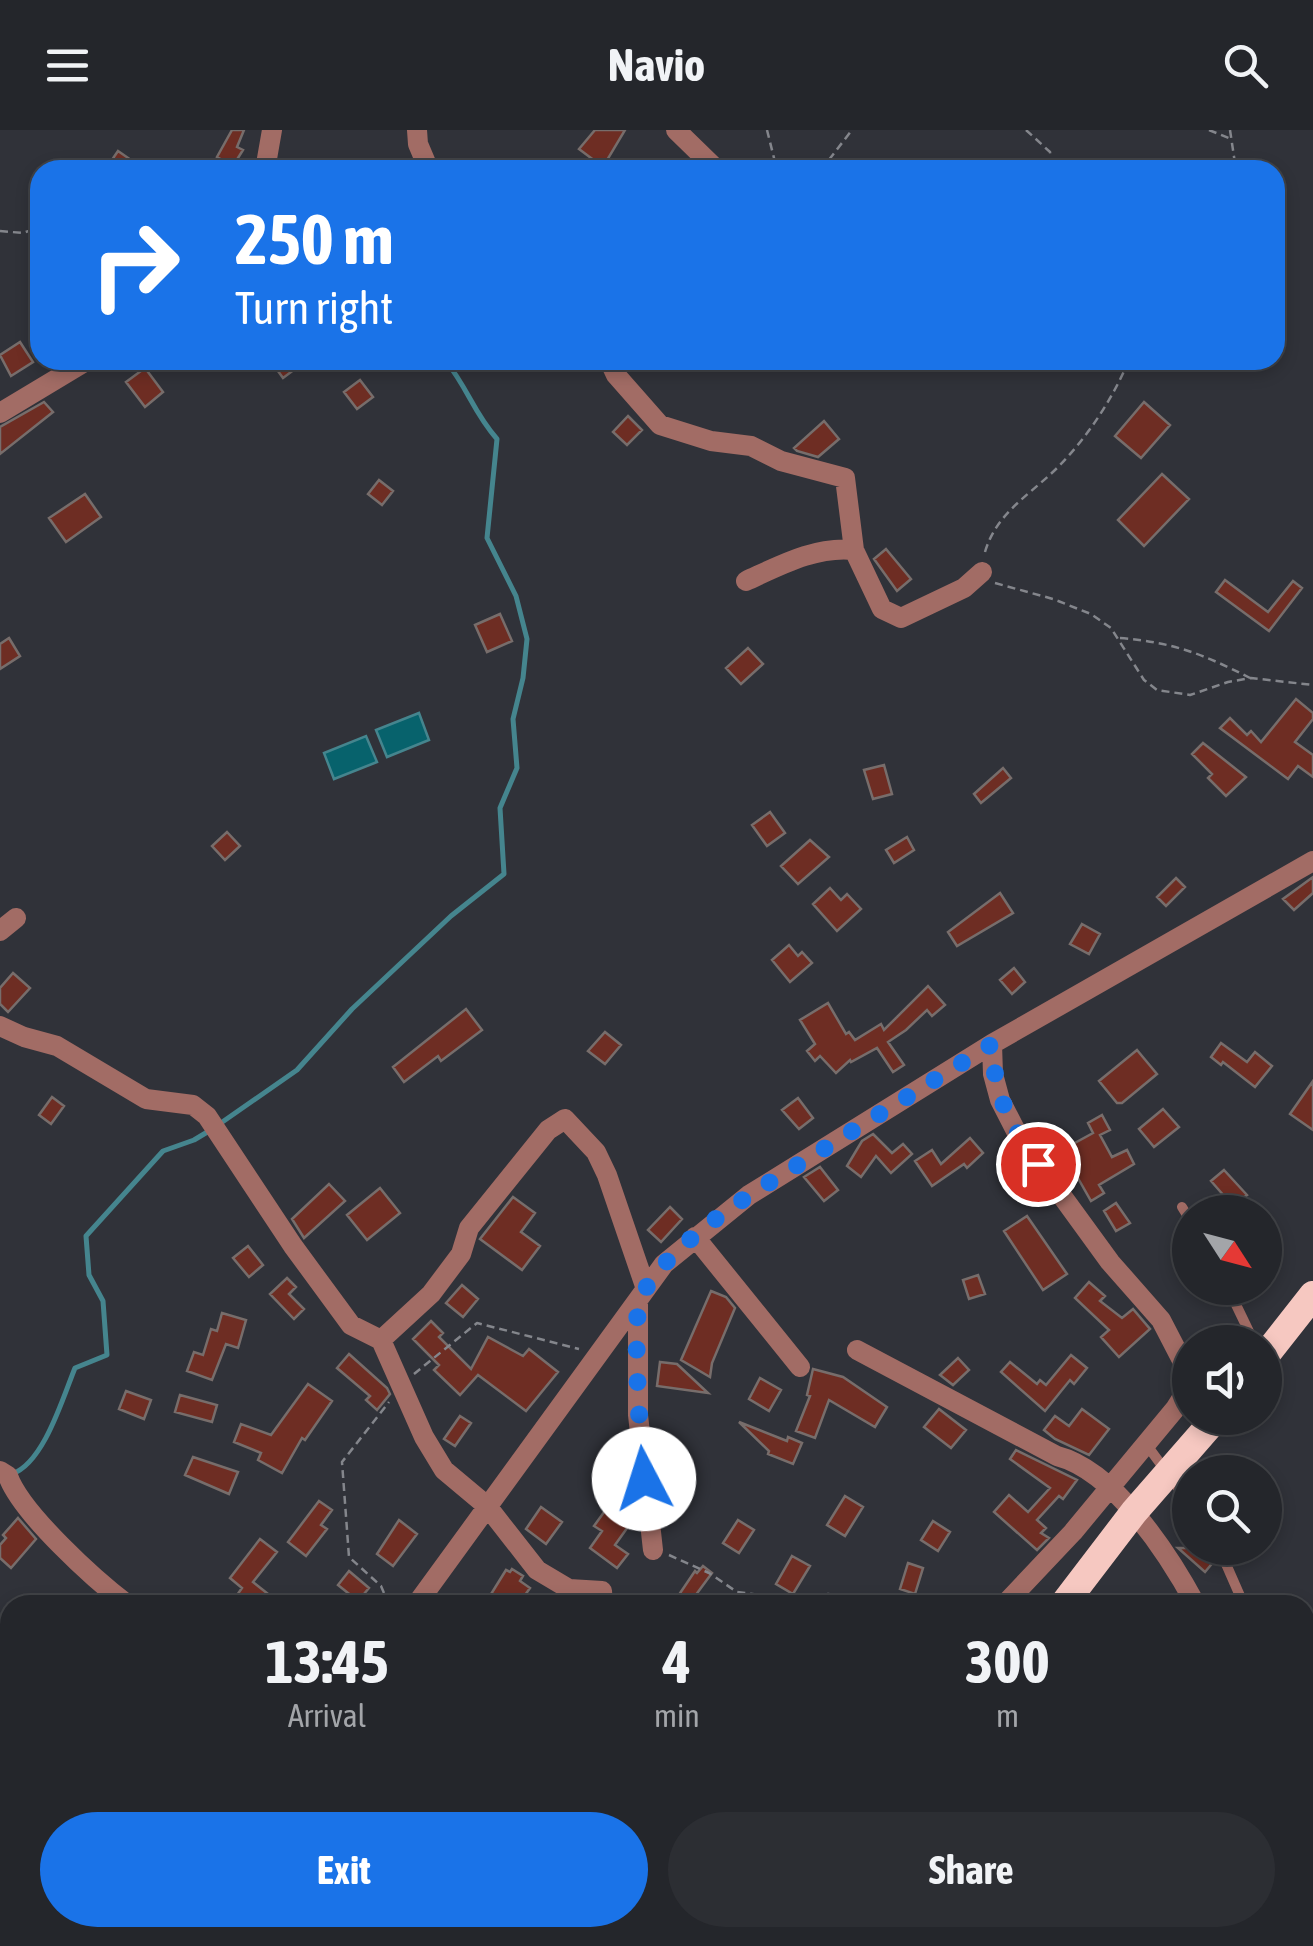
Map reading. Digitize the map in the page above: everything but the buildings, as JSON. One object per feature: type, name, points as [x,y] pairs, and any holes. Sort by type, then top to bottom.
[{"type":"highway","points":[[1282,1334],[1313,1295]]},
{"type":"highway","points":[[1071,1595],[1134,1512],[1202,1435]]},
{"type":"street","points":[[266,160],[272,130]]},
{"type":"street","points":[[417,130],[425,160]]},
{"type":"street","points":[[676,130],[706,160]]},
{"type":"street","points":[[0,413],[71,370]]},
{"type":"street","points":[[614,370],[660,425],[710,441],[750,446],[781,462],[845,478],[854,550],[882,609],[901,618],[964,588],[982,572]]},
{"type":"street","points":[[746,581],[810,554],[833,548],[854,550]]},
{"type":"street","points":[[423,1595],[664,1264],[695,1238],[749,1195],[992,1044],[1313,861]]},
{"type":"street","points":[[0,1026],[56,1046],[146,1099],[193,1105],[207,1116],[351,1325],[381,1340],[424,1437],[444,1470],[487,1506],[537,1570],[568,1590],[602,1591],[602,1595]]},
{"type":"street","points":[[992,1044],[993,1074],[1000,1100],[1019,1137],[1110,1262],[1161,1320],[1172,1341]]},
{"type":"street","points":[[381,1340],[431,1294],[460,1254],[468,1228],[548,1130],[566,1118],[596,1152],[607,1175],[642,1294],[638,1415],[652,1550]]},
{"type":"street","points":[[695,1238],[800,1368]]},
{"type":"street","points":[[857,1350],[1056,1456],[1072,1460],[1134,1512],[1190,1595]]},
{"type":"street","points":[[1013,1595],[1073,1532],[1172,1412]]},
{"type":"street","points":[[0,1471],[71,1556],[116,1595]]},
{"type":"lane","points":[[1145,1443],[1172,1482]]},
{"type":"lane","points":[[1226,1565],[1240,1595]]},
{"type":"path","points":[[767,130],[774,160]]},
{"type":"path","points":[[829,160],[852,130]]},
{"type":"path","points":[[1026,130],[1050,152],[1051,160]]},
{"type":"path","points":[[1210,130],[1233,139]]},
{"type":"path","points":[[1230,130],[1235,160]]},
{"type":"path","points":[[0,231],[23,233],[30,229]]},
{"type":"path","points":[[1124,370],[1114,394],[1061,464],[998,523],[988,540],[982,572],[998,586],[1021,589],[1091,614],[1110,628],[1144,680],[1157,690],[1190,696],[1251,678]]},
{"type":"path","points":[[1118,638],[1162,641],[1251,678],[1313,686]]},
{"type":"path","points":[[385,1595],[381,1586],[348,1557],[342,1462],[402,1385],[477,1322],[600,1355]]},
{"type":"path","points":[[652,1550],[709,1573],[737,1592],[760,1595]]},
{"type":"water","points":[[419,713],[429,740],[387,757],[376,730]]},
{"type":"water","points":[[366,736],[377,762],[334,779],[324,753]]},
{"type":"waterway","points":[[218,1125],[297,1070],[352,1009],[451,916],[504,874],[500,808],[517,768],[513,719],[527,639],[516,596],[487,538],[497,439],[452,370]]},
{"type":"waterway","points":[[12,1474],[34,1457],[43,1443],[75,1368],[107,1355],[103,1301],[89,1275],[86,1236],[163,1151],[209,1131]]},
{"type":"route","points":[[644,1479],[638,1415],[638,1300],[664,1264],[695,1238],[749,1195],[992,1044],[993,1074],[1000,1100],[1038,1164]]}]
